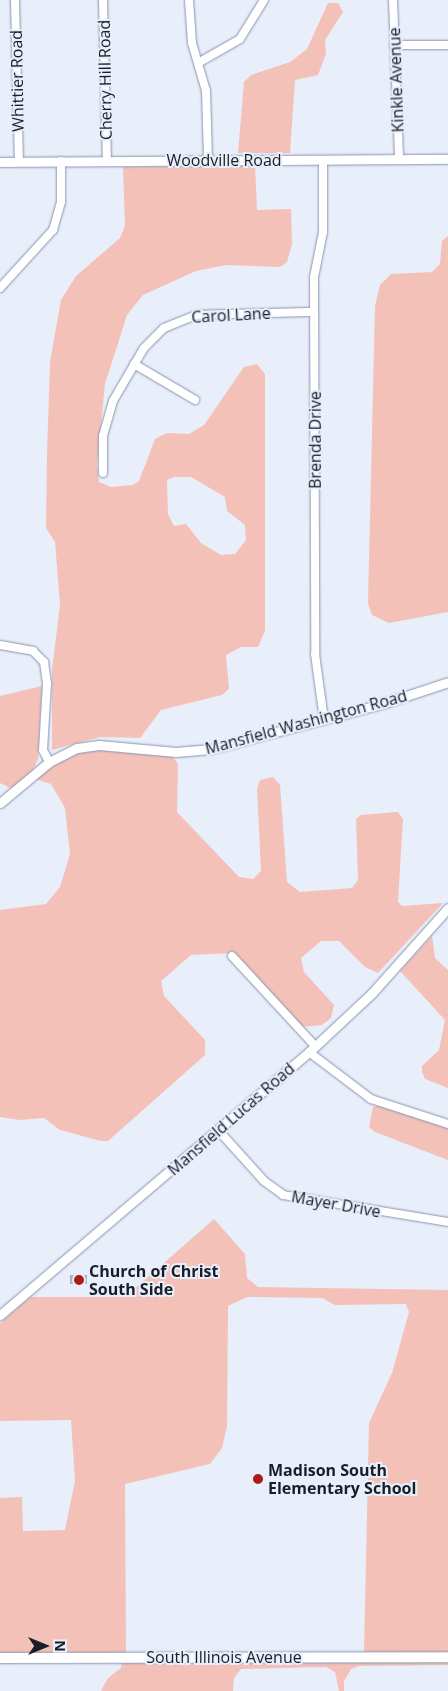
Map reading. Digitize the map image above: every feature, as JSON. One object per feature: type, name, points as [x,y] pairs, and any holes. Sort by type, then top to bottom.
[{"type":"main road","name":"South Illinois Avenue","points":[[0,1658],[448,1657]]},
{"type":"street","name":"Whittier Road","points":[[15,0],[19,162]]},
{"type":"street","name":"Cherry Hill Road","points":[[103,0],[108,161]]},
{"type":"street","points":[[189,0],[192,43],[208,101],[208,160]]},
{"type":"street","points":[[198,63],[240,39],[264,0]]},
{"type":"street","name":"Kinkle Avenue","points":[[393,0],[399,159]]},
{"type":"street","points":[[394,45],[448,45]]},
{"type":"street","name":"Woodville Road","points":[[0,162],[448,159]]},
{"type":"street","name":"Brenda Drive","points":[[323,160],[323,225],[315,269],[314,312],[315,654],[324,720]]},
{"type":"street","points":[[0,288],[53,230],[61,202],[61,161]]},
{"type":"street","name":"Carol Lane","points":[[103,473],[102,436],[108,412],[134,364],[156,334],[184,318],[314,312]]},
{"type":"street","points":[[134,364],[195,400]]},
{"type":"street","points":[[0,645],[33,652],[44,662],[47,683],[43,750],[48,762]]},
{"type":"street","name":"Mansfield Washington Road","points":[[0,803],[48,762],[90,745],[201,751],[324,720],[448,682]]},
{"type":"street","name":"Mansfield Lucas Road","points":[[0,1315],[219,1131],[312,1049],[376,989],[448,908]]},
{"type":"street","points":[[232,956],[312,1049],[371,1099],[448,1124]]},
{"type":"street","name":"Mayer Drive","points":[[219,1131],[264,1181],[283,1195],[448,1222]]},
{"type":"shaded area","points":[[328,3],[338,3],[343,12],[325,40],[326,54],[318,75],[295,80],[290,153],[238,153],[244,82],[251,75],[290,62],[307,49]]},
{"type":"shaded area","points":[[255,165],[257,210],[291,209],[292,244],[287,262],[280,267],[226,265],[196,271],[143,295],[127,315],[105,384],[97,464],[99,482],[111,487],[133,485],[139,481],[155,439],[167,433],[189,434],[204,425],[244,367],[257,364],[265,374],[265,631],[258,647],[241,647],[226,655],[229,689],[222,695],[161,710],[140,738],[100,737],[52,750],[52,670],[60,605],[55,542],[46,528],[50,362],[61,300],[76,276],[120,238],[125,226],[123,167]],"holes":[[[174,477],[191,477],[225,497],[227,511],[245,525],[246,540],[235,554],[221,555],[201,543],[186,524],[174,526],[168,514],[167,480]]]},
{"type":"shaded area","points":[[448,236],[448,612],[389,623],[372,615],[368,603],[375,306],[380,285],[391,274],[432,272],[440,264],[442,241]]},
{"type":"shaded area","points":[[42,686],[38,759],[30,777],[10,788],[0,783],[0,696]]},
{"type":"shaded area","points":[[90,748],[172,756],[178,764],[177,812],[239,877],[253,879],[261,871],[257,789],[260,780],[273,777],[280,785],[287,882],[300,892],[352,888],[358,880],[356,819],[361,815],[398,812],[403,819],[398,902],[402,906],[443,903],[378,973],[365,967],[339,941],[321,941],[301,958],[304,972],[334,1005],[331,1018],[322,1025],[302,1027],[232,953],[191,955],[161,981],[164,996],[205,1040],[205,1055],[108,1141],[101,1141],[60,1130],[44,1118],[20,1120],[0,1117],[0,910],[46,904],[60,887],[70,854],[65,808],[51,784],[35,779],[73,753]]},
{"type":"shaded area","points":[[432,936],[435,958],[448,970],[448,1088],[425,1079],[422,1072],[422,1066],[439,1050],[445,1020],[400,971]]},
{"type":"shaded area","points":[[381,1105],[448,1127],[448,1160],[375,1132],[369,1127],[373,1107]]},
{"type":"shaded area","points":[[214,1219],[245,1254],[247,1278],[258,1287],[448,1290],[448,1653],[364,1652],[369,1423],[392,1373],[409,1312],[406,1304],[335,1305],[322,1298],[247,1297],[228,1306],[227,1426],[222,1448],[210,1464],[125,1484],[126,1653],[0,1653],[0,1498],[22,1497],[23,1531],[65,1530],[75,1481],[71,1420],[0,1421],[0,1323],[30,1297],[125,1297]]},
{"type":"shaded area","points":[[122,1660],[448,1661],[448,1665],[359,1666],[351,1669],[344,1681],[344,1691],[339,1691],[335,1672],[326,1667],[241,1669],[234,1678],[233,1691],[101,1691],[108,1678],[121,1668]]},
{"type":"building","name":"Church of Christ South Side","points":[[70,1275],[87,1275],[87,1284],[70,1284]]},
{"type":"place","name":"Church of Christ South Side","points":[[79,1280]]},
{"type":"place","name":"Madison South Elementary School","points":[[258,1479]]}]
